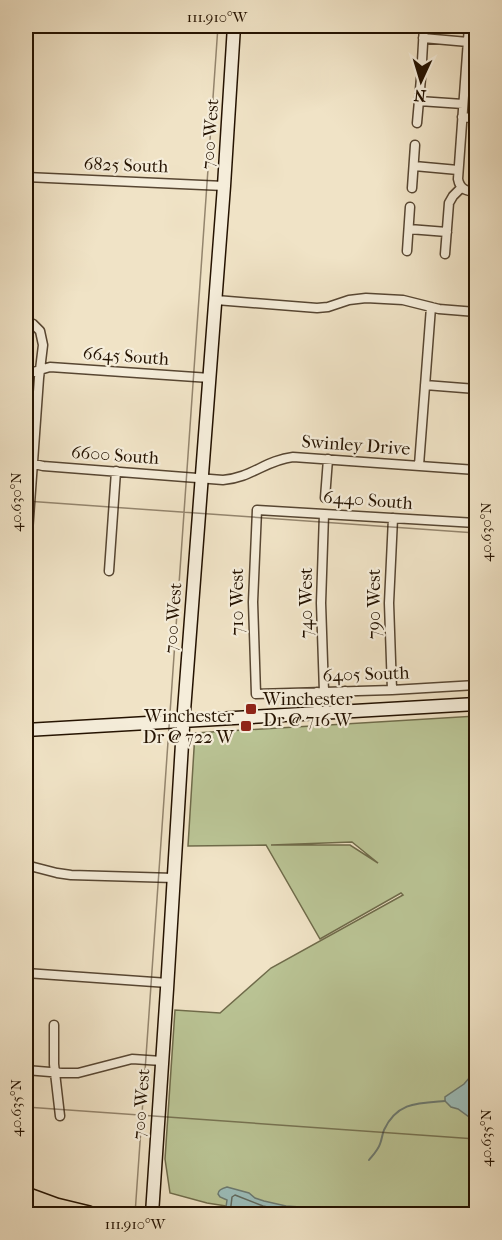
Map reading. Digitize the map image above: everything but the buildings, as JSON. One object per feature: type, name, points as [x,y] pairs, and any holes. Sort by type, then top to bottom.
[{"type":"highway","points":[[26,1189],[56,1206]]},
{"type":"highway","points":[[26,1195],[89,1215]]},
{"type":"main road","name":"700 West","points":[[152,1209],[183,721],[225,186],[234,26]]},
{"type":"main road","points":[[26,730],[477,704]]},
{"type":"street","points":[[422,61],[424,26]]},
{"type":"street","points":[[469,26],[458,179],[461,188],[477,192]]},
{"type":"street","points":[[423,38],[468,42]]},
{"type":"street","points":[[466,55],[477,56]]},
{"type":"street","points":[[417,123],[420,78]]},
{"type":"street","points":[[419,100],[463,104]]},
{"type":"street","points":[[462,117],[477,118]]},
{"type":"street","points":[[412,188],[415,145]]},
{"type":"street","points":[[414,166],[458,170]]},
{"type":"street","name":"6825 South","points":[[26,177],[225,186]]},
{"type":"street","points":[[445,254],[450,200],[461,188]]},
{"type":"street","points":[[407,251],[411,207]]},
{"type":"street","points":[[409,229],[447,232]]},
{"type":"street","points":[[216,300],[317,308],[333,306],[354,299],[372,298],[403,300],[431,307],[477,312]]},
{"type":"street","points":[[419,465],[431,307]]},
{"type":"street","points":[[26,321],[37,327],[42,335],[43,351],[29,463],[26,591]]},
{"type":"street","name":"6645 South","points":[[26,374],[50,367],[210,378]]},
{"type":"street","points":[[425,386],[477,389]]},
{"type":"street","name":"Swinley Drive","points":[[202,478],[223,480],[239,478],[275,461],[288,458],[477,470]]},
{"type":"street","points":[[325,498],[328,459]]},
{"type":"street","name":"6600 South","points":[[29,463],[202,478]]},
{"type":"street","points":[[110,571],[116,471]]},
{"type":"street","name":"6440 South","points":[[257,510],[477,523]]},
{"type":"street","name":"710 West","points":[[256,694],[253,602],[257,510]]},
{"type":"street","name":"740 West","points":[[318,713],[324,514]]},
{"type":"street","name":"790 West","points":[[392,690],[390,603],[393,518]]},
{"type":"street","name":"6405 South","points":[[256,694],[477,685]]},
{"type":"street","points":[[345,691],[345,711]]},
{"type":"street","points":[[26,865],[57,873],[174,878]]},
{"type":"street","points":[[26,973],[168,983]]},
{"type":"street","points":[[54,1025],[54,1064],[60,1116]]},
{"type":"street","points":[[26,1070],[70,1074],[86,1072],[132,1059],[162,1061]]},
{"type":"green space","points":[[476,716],[476,1214],[277,1214],[207,1203],[170,1193],[165,1159],[175,1010],[220,1013],[271,968],[403,895],[401,893],[320,939],[266,845],[188,846],[195,733]],"holes":[[[352,842],[378,863],[350,845],[271,845]]]},
{"type":"water","points":[[476,1070],[476,1122],[458,1109],[451,1107],[445,1101],[445,1097],[464,1084]]},
{"type":"water","points":[[227,1187],[249,1193],[264,1201],[286,1206],[329,1209],[354,1214],[225,1214],[227,1200],[218,1194],[220,1190]]},
{"type":"waterway","points":[[369,1160],[378,1148],[384,1130],[395,1114],[409,1106],[445,1101]]},
{"type":"place","name":"Winchester Dr @ 716 W","points":[[251,709]]},
{"type":"place","name":"Winchester Dr @ 722 W","points":[[246,726]]}]
